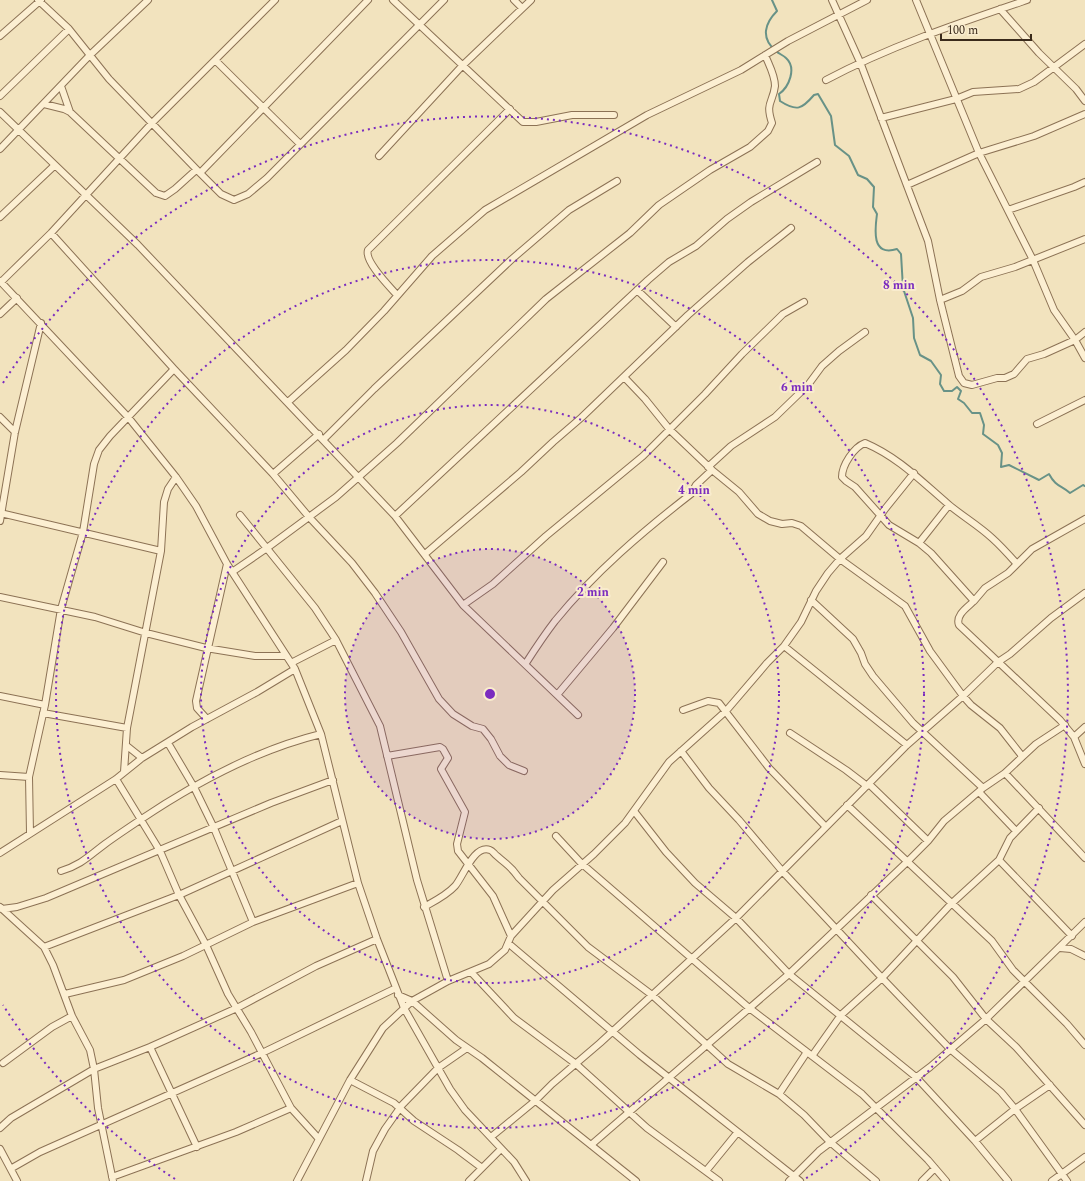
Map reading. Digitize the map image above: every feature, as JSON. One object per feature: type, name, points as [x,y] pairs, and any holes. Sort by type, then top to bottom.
[{"type":"street","points":[[0,36],[40,0],[69,29],[109,79],[198,171],[221,194],[234,200],[248,194],[444,0]]},
{"type":"street","points":[[0,149],[19,131],[90,55],[148,0]]},
{"type":"street","points":[[275,0],[152,123],[52,233],[1,282],[128,417],[176,476],[196,506],[227,564],[295,669],[321,734],[358,883],[377,939],[404,1008],[450,1089],[465,1110],[514,1162],[526,1181]]},
{"type":"street","points":[[44,104],[70,112],[156,193],[165,196],[198,171],[368,0]]},
{"type":"street","points":[[393,0],[523,122],[536,122],[572,114],[614,115]]},
{"type":"street","points":[[514,0],[522,8]]},
{"type":"street","points":[[379,156],[462,66],[531,0]]},
{"type":"street","points":[[832,0],[860,62],[928,240],[940,300],[959,376],[964,383],[972,385],[997,378],[1005,378],[1014,374],[1027,359],[1044,354],[1075,340],[1085,332]]},
{"type":"street","points":[[288,402],[346,350],[432,256],[485,210],[501,199],[647,115],[741,70],[765,55],[867,0]]},
{"type":"street","points":[[916,0],[956,99],[980,153],[1033,260],[1054,310],[1075,340],[1085,358]]},
{"type":"street","points":[[826,80],[860,62],[930,34],[1027,0]]},
{"type":"street","points":[[1000,9],[1039,53],[1076,89],[1085,101]]},
{"type":"street","points":[[0,96],[69,29]]},
{"type":"street","points":[[881,118],[956,99],[973,92],[1019,89],[1034,82],[1085,44]]},
{"type":"street","points":[[232,572],[309,517],[359,476],[484,361],[546,299],[630,233],[659,205],[710,170],[750,146],[768,131],[772,123],[769,113],[769,104],[775,87],[774,76],[765,55]]},
{"type":"street","points":[[215,60],[300,144]]},
{"type":"street","points":[[61,86],[70,112]]},
{"type":"street","points":[[397,295],[379,276],[368,258],[368,250],[510,109]]},
{"type":"street","points":[[0,112],[138,245],[359,476],[395,516],[463,605],[526,663],[578,715]]},
{"type":"street","points":[[907,184],[980,153],[1034,136],[1085,114]]},
{"type":"street","points":[[395,516],[637,290],[670,262],[696,246],[727,219],[789,178],[817,162]]},
{"type":"street","points":[[0,217],[55,165]]},
{"type":"street","points":[[273,474],[321,437],[512,259],[569,210],[617,181]]},
{"type":"street","points":[[1008,210],[1085,182]]},
{"type":"street","points":[[425,554],[522,472],[625,378],[676,327],[748,262],[791,228]]},
{"type":"street","points":[[52,233],[174,369],[273,474],[309,517],[352,563],[375,593],[401,632],[439,699],[453,714],[472,726],[483,729],[491,739],[500,756],[509,765],[524,771]]},
{"type":"street","points":[[940,300],[962,291],[981,277],[1015,267],[1085,239]]},
{"type":"street","points":[[637,290],[676,327]]},
{"type":"street","points":[[0,314],[17,298]]},
{"type":"street","points":[[463,605],[493,584],[552,532],[618,478],[670,430],[742,354],[783,314],[804,302]]},
{"type":"street","points":[[0,521],[15,432],[41,323]]},
{"type":"street","points":[[526,663],[554,622],[580,592],[635,539],[691,494],[696,485],[731,446],[775,417],[808,384],[822,366],[839,351],[865,332]]},
{"type":"street","points":[[30,833],[29,777],[45,705],[61,609],[83,532],[94,464],[99,450],[174,369]]},
{"type":"street","points":[[625,378],[645,399],[670,430],[710,469],[739,492],[758,514],[770,521],[782,524],[792,523],[801,526],[840,560],[905,606],[930,651],[971,705],[1000,728],[1022,756]]},
{"type":"street","points":[[1037,424],[1085,400]]},
{"type":"street","points":[[0,417],[15,432]]},
{"type":"street","points":[[974,601],[938,560],[919,543],[900,533],[880,517],[855,487],[846,481],[842,476],[845,466],[856,448],[865,443],[891,456],[914,473],[949,505],[991,537],[1017,564]]},
{"type":"street","points":[[297,1181],[350,1080],[383,1028],[412,1001],[448,981],[489,964],[505,950],[511,936],[543,903],[557,886],[616,833],[634,811],[660,773],[681,751],[726,711],[767,663],[784,646],[801,622],[811,600],[825,577],[840,560],[866,536],[884,509],[914,473]]},
{"type":"street","points":[[124,772],[127,746],[127,728],[161,551],[164,502],[168,489],[176,476]]},
{"type":"street","points":[[919,543],[949,505]]},
{"type":"street","points":[[1,513],[161,551]]},
{"type":"street","points":[[240,515],[315,608],[336,640],[380,726],[424,907],[448,981]]},
{"type":"street","points":[[1085,519],[1043,541],[1032,549],[1001,579],[985,588],[958,617],[957,621],[959,625],[1065,725],[1074,737],[1085,764]]},
{"type":"street","points":[[557,695],[613,628],[663,562]]},
{"type":"street","points":[[207,719],[198,708],[196,701],[206,648],[227,564]]},
{"type":"street","points":[[491,1137],[535,1101],[736,918],[907,745],[964,696],[998,662],[1010,654],[1051,618],[1085,593]]},
{"type":"street","points":[[0,597],[111,621],[146,633],[206,648],[273,658],[286,656]]},
{"type":"street","points":[[811,600],[853,639],[865,664],[873,676],[912,723],[923,732],[981,790],[1016,832]]},
{"type":"street","points":[[291,663],[336,640]]},
{"type":"street","points":[[784,646],[907,745]]},
{"type":"street","points":[[0,853],[116,779],[142,758],[295,669]]},
{"type":"street","points":[[0,696],[45,705]]},
{"type":"street","points":[[683,710],[708,701],[719,703],[769,768],[826,826]]},
{"type":"street","points":[[43,713],[127,728]]},
{"type":"street","points":[[592,1145],[748,1007],[789,974],[907,862],[928,841],[944,821],[981,790],[1005,773],[1022,756],[1065,725]]},
{"type":"street","points":[[1074,737],[1085,728]]},
{"type":"street","points":[[790,733],[868,785],[928,841]]},
{"type":"street","points":[[61,871],[77,866],[141,819],[194,787],[241,762],[272,749],[321,734]]},
{"type":"street","points":[[168,743],[194,787],[214,828],[253,922]]},
{"type":"street","points":[[127,746],[142,758]]},
{"type":"street","points":[[387,756],[440,747],[443,749],[448,758],[441,769],[466,812],[457,844],[458,851],[467,865],[493,896],[511,936]]},
{"type":"street","points":[[681,751],[709,788],[739,820],[783,872],[882,978],[950,1049],[1001,1092],[1016,1109],[1067,1181]]},
{"type":"street","points":[[1005,773],[1085,858]]},
{"type":"street","points":[[0,775],[29,777]]},
{"type":"street","points":[[116,779],[160,852],[179,895],[206,945],[228,994],[262,1053],[291,1108],[319,1139]]},
{"type":"street","points":[[1,908],[17,907],[46,898],[160,852],[286,797],[333,780]]},
{"type":"street","points":[[847,805],[992,941],[1024,981],[1067,1024],[1085,1045]]},
{"type":"street","points":[[779,1094],[840,1015],[882,978],[951,904],[999,860],[1016,832],[1039,808]]},
{"type":"street","points":[[634,811],[666,852],[695,883],[736,918],[789,974],[916,1077],[975,1141],[1008,1181]]},
{"type":"street","points":[[44,947],[179,895],[342,821]]},
{"type":"street","points":[[556,836],[581,863],[748,1007],[862,1094],[946,1181]]},
{"type":"street","points":[[424,907],[454,887],[462,877],[467,865],[480,852],[487,850],[492,851],[512,868],[519,878],[543,903],[588,947],[652,995],[728,1064],[779,1094],[804,1114],[830,1142],[876,1181]]},
{"type":"street","points":[[999,860],[1072,936]]},
{"type":"street","points":[[65,994],[124,980],[206,945],[253,922],[358,883]]},
{"type":"street","points":[[871,895],[953,977],[986,1019],[1016,1047],[1085,1125]]},
{"type":"street","points":[[1,908],[44,947],[49,955],[65,994],[72,1016],[90,1050],[94,1069],[98,1108],[113,1179],[236,1132],[291,1108]]},
{"type":"street","points":[[789,1181],[808,1161],[830,1142],[916,1077],[986,1019],[1085,922]]},
{"type":"street","points":[[0,1128],[12,1118],[94,1069],[150,1047],[237,1008],[316,966],[377,939]]},
{"type":"street","points":[[508,943],[669,1078],[737,1132],[795,1175],[800,1181]]},
{"type":"street","points":[[1060,948],[1072,949],[1085,956]]},
{"type":"street","points":[[471,972],[514,1018],[576,1064],[628,1112],[674,1150],[719,1181]]},
{"type":"street","points":[[397,992],[412,1001],[451,1036],[636,1181]]},
{"type":"street","points":[[12,1168],[40,1152],[397,992]]},
{"type":"street","points":[[3,1063],[52,1027],[72,1016]]},
{"type":"street","points":[[150,1047],[197,1147]]},
{"type":"street","points":[[366,1181],[373,1151],[385,1129],[400,1108],[418,1087],[438,1068],[467,1048]]},
{"type":"street","points":[[350,1080],[380,1094],[400,1108],[414,1121],[482,1168]]},
{"type":"street","points":[[975,1141],[1050,1085]]},
{"type":"street","points":[[706,1171],[737,1132]]},
{"type":"street","points":[[0,1149],[12,1168],[17,1181]]},
{"type":"street","points":[[469,1181],[501,1149]]},
{"type":"street","points":[[1052,1181],[1085,1157]]},
{"type":"street","points":[[922,1181],[935,1168]]},
{"type":"waterway","points":[[772,0],[777,11],[767,26],[766,36],[771,46],[786,58],[791,67],[789,82],[779,94],[780,101],[795,108],[802,106],[814,95],[818,94],[831,116],[835,145],[849,156],[858,175],[867,179],[874,187],[873,207],[877,214],[876,240],[883,249],[897,249],[901,254],[903,288],[913,318],[914,338],[920,355],[931,361],[941,375],[940,384],[944,391],[952,391],[957,387],[961,391],[958,399],[964,403],[972,413],[980,413],[984,425],[983,434],[998,445],[1002,453],[1001,467],[1009,465],[1039,480],[1049,474],[1056,484],[1070,493],[1083,485],[1085,486]]}]
